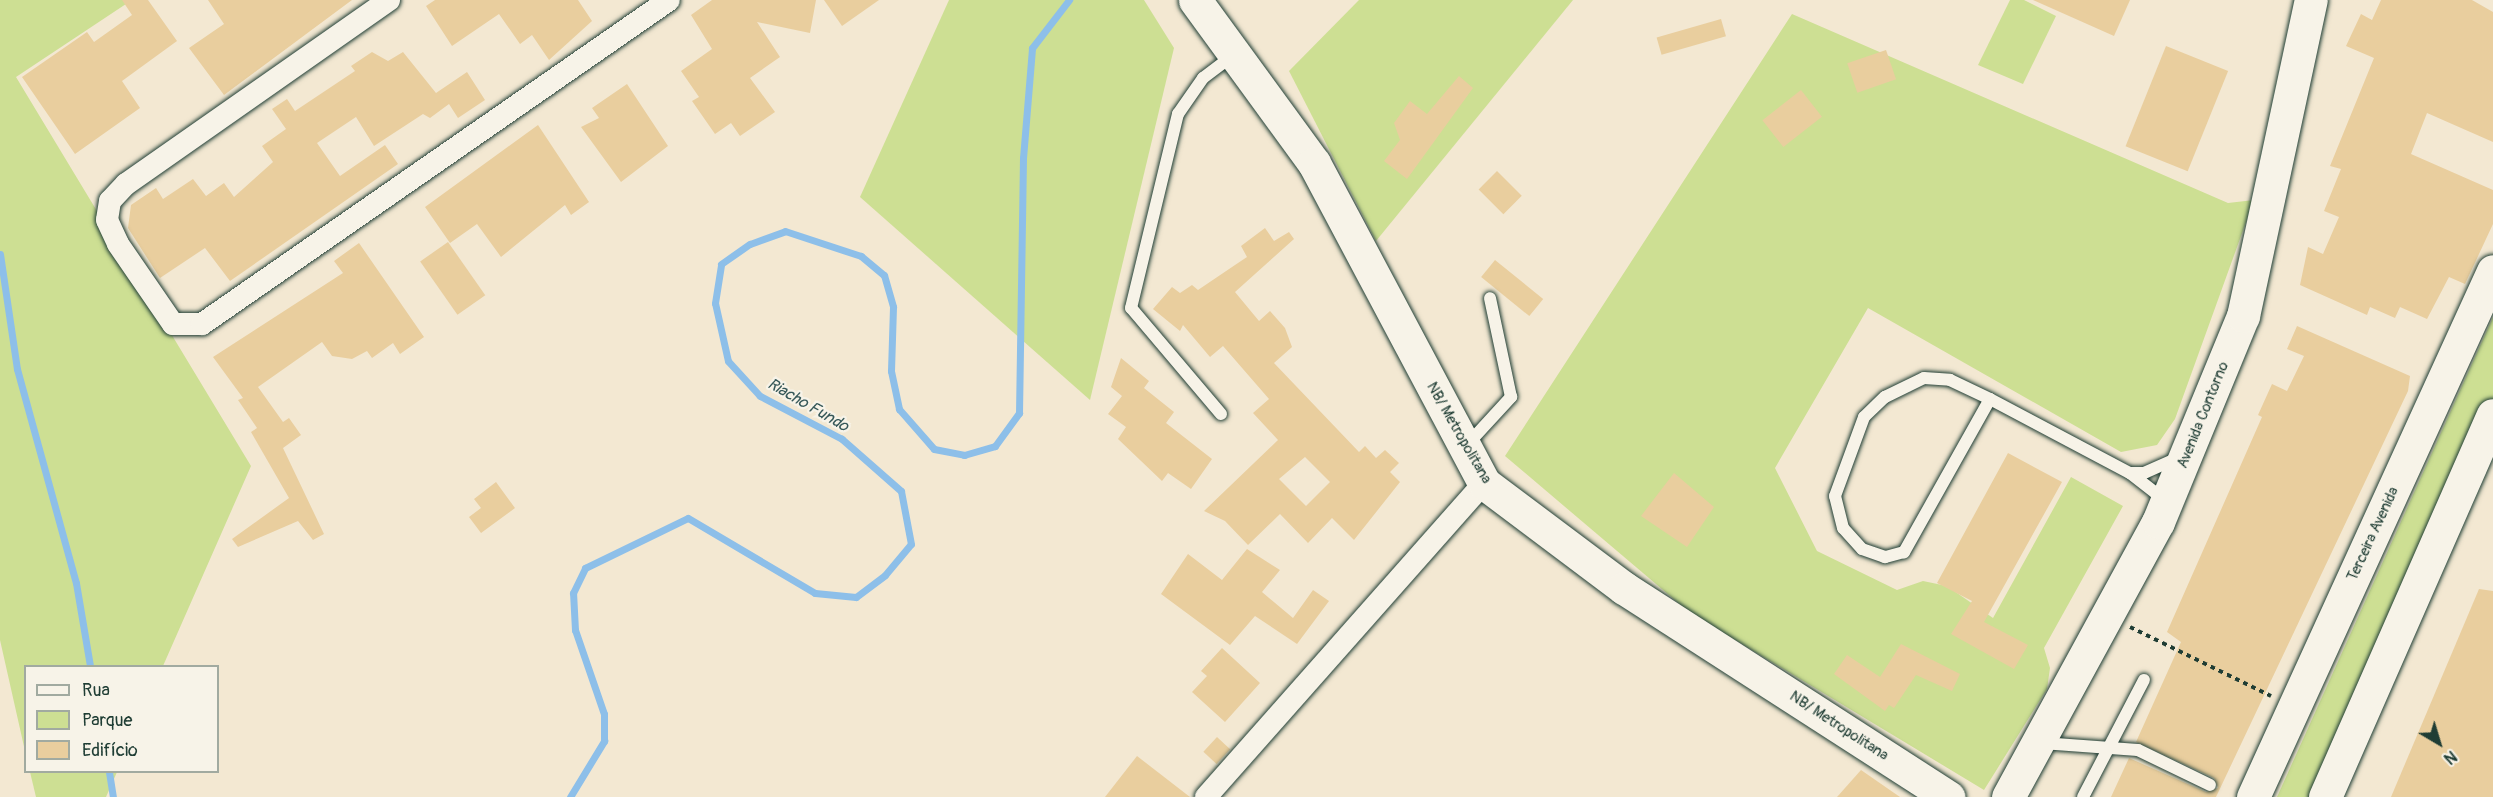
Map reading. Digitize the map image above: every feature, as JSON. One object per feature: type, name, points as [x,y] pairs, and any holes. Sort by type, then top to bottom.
[{"type":"street","points":[[389,0],[126,184],[110,201],[107,220],[118,244],[173,324],[202,324],[669,0]]},
{"type":"street","name":"NB/ Metropolitana","points":[[1195,0],[1314,163],[1484,483],[1624,588],[1948,797]]},
{"type":"street","name":"Avenida Contorno","points":[[2008,797],[2158,522],[2193,443],[2243,316],[2311,0]]},
{"type":"street","name":"Terceira Avenida","points":[[2253,797],[2493,271]]},
{"type":"street","points":[[2325,797],[2493,415]]},
{"type":"street","points":[[1206,797],[1484,483]]},
{"type":"lane","points":[[1221,414],[1131,308],[1181,107],[1203,78],[1235,55]]},
{"type":"lane","points":[[1465,447],[1511,397],[1490,298]]},
{"type":"lane","points":[[1990,399],[1904,552],[1885,557],[1862,549],[1843,528],[1835,496],[1864,417],[1885,397],[1923,378],[1950,380],[1990,399],[2130,473],[2156,493],[2158,522]]},
{"type":"lane","points":[[2130,473],[2173,462],[2193,443]]},
{"type":"lane","points":[[2083,797],[2108,744],[2144,680]]},
{"type":"lane","points":[[2038,743],[2108,744],[2138,750],[2210,784]]},
{"type":"path","points":[[2108,616],[2294,707]]},
{"type":"green space","points":[[0,0],[132,0],[16,77],[251,466],[163,665],[24,665],[24,747],[0,640]]},
{"type":"green space","points":[[949,0],[1144,0],[1174,48],[1090,400],[860,197]]},
{"type":"green space","points":[[1359,0],[1573,0],[1376,241],[1289,71]]},
{"type":"green space","points":[[2010,0],[2024,0],[2056,16],[2023,84],[1978,65]]},
{"type":"green space","points":[[1792,14],[2228,203],[2254,200],[2175,419],[2157,445],[2121,452],[1868,308],[1775,468],[1817,551],[1897,590],[1923,581],[1947,586],[1993,618],[2071,477],[2123,506],[2044,648],[2050,668],[2047,689],[1984,790],[1689,612],[1505,456]]},
{"type":"green space","points":[[2493,317],[2493,406],[2322,797],[2277,797]]},
{"type":"green space","points":[[30,773],[117,773],[106,797],[36,797]]},
{"type":"building","points":[[122,0],[148,0],[177,41],[122,81],[140,108],[75,154],[22,77],[87,32],[94,42],[132,15]]},
{"type":"building","points":[[208,0],[352,0],[224,95],[189,48],[224,24]]},
{"type":"building","points":[[435,0],[578,0],[592,21],[549,60],[532,35],[520,44],[499,14],[452,46],[426,6]]},
{"type":"building","points":[[712,0],[816,0],[810,33],[757,22],[780,57],[750,78],[775,112],[740,136],[731,123],[715,134],[692,101],[699,97],[681,71],[712,49],[691,15]]},
{"type":"building","points":[[824,0],[879,0],[842,26]]},
{"type":"building","points":[[2033,0],[2130,0],[2114,36]]},
{"type":"building","points":[[2381,0],[2472,0],[2493,12],[2493,142],[2427,113],[2411,154],[2493,190],[2493,224],[2465,284],[2449,277],[2427,319],[2400,307],[2395,318],[2370,307],[2367,315],[2300,285],[2308,247],[2323,254],[2339,217],[2324,211],[2341,169],[2330,166],[2374,58],[2346,46],[2361,14],[2372,20]]},
{"type":"building","points":[[1721,19],[1726,36],[1662,55],[1657,37]]},
{"type":"building","points":[[2166,46],[2228,71],[2188,171],[2126,146]]},
{"type":"building","points":[[1886,50],[1896,79],[1857,93],[1847,63]]},
{"type":"building","points":[[372,52],[388,61],[403,52],[436,93],[467,72],[485,100],[458,118],[449,104],[430,118],[423,114],[374,146],[356,117],[317,143],[340,176],[385,145],[398,164],[230,281],[205,248],[160,278],[128,228],[131,205],[156,188],[163,199],[193,179],[206,196],[224,183],[234,197],[273,162],[262,146],[286,129],[272,109],[287,99],[295,111],[355,71],[351,66]]},
{"type":"building","points":[[1459,76],[1473,88],[1407,179],[1384,161],[1400,140],[1394,123],[1410,101],[1427,114]]},
{"type":"building","points":[[627,84],[668,146],[621,182],[581,127],[599,118],[592,108]]},
{"type":"building","points":[[1801,90],[1822,117],[1783,147],[1762,120]]},
{"type":"building","points":[[538,125],[589,202],[571,215],[565,205],[501,257],[477,224],[450,243],[425,207]]},
{"type":"building","points":[[1497,171],[1522,196],[1503,214],[1479,189]]},
{"type":"building","points":[[1265,228],[1274,241],[1289,232],[1294,239],[1235,292],[1259,321],[1270,311],[1285,328],[1292,347],[1274,363],[1359,452],[1365,446],[1376,458],[1385,450],[1399,463],[1390,472],[1400,482],[1354,540],[1332,518],[1308,543],[1280,514],[1248,545],[1225,521],[1204,511],[1278,440],[1253,413],[1269,399],[1223,346],[1210,357],[1183,325],[1180,331],[1153,309],[1172,287],[1180,293],[1192,285],[1198,290],[1247,257],[1241,246]],"holes":[[[1305,457],[1330,482],[1306,506],[1279,479]]]},
{"type":"building","points":[[448,242],[485,295],[457,315],[420,262]]},
{"type":"building","points":[[359,243],[424,337],[400,354],[393,343],[372,358],[367,351],[352,359],[332,356],[322,342],[258,387],[283,422],[289,418],[301,435],[283,448],[324,534],[313,540],[298,521],[238,547],[232,539],[289,498],[251,432],[257,428],[238,400],[243,398],[213,357],[343,273],[334,261]]},
{"type":"building","points":[[1495,260],[1543,299],[1529,316],[1481,277]]},
{"type":"building","points":[[2297,326],[2410,376],[2408,391],[2216,797],[2111,797],[2129,758],[2206,792],[2218,788],[2214,778],[2136,742],[2181,642],[2167,632],[2262,417],[2258,415],[2272,384],[2287,391],[2304,356],[2287,349]]},
{"type":"building","points":[[1121,358],[1149,381],[1144,388],[1174,412],[1166,423],[1212,459],[1191,489],[1168,473],[1162,481],[1118,439],[1126,427],[1108,414],[1122,396],[1111,387]]},
{"type":"building","points":[[2008,453],[2062,482],[1984,622],[2028,645],[2014,669],[1951,634],[1972,601],[1937,583]]},
{"type":"building","points":[[1674,473],[1714,507],[1687,547],[1641,516]]},
{"type":"building","points":[[496,482],[515,508],[481,533],[469,517],[481,508],[474,499]]},
{"type":"building","points":[[1247,549],[1280,570],[1262,592],[1293,618],[1313,590],[1329,601],[1297,644],[1255,616],[1230,645],[1161,594],[1188,554],[1222,580]]},
{"type":"building","points":[[2479,589],[2493,591],[2493,797],[2391,797]]},
{"type":"building","points":[[1901,644],[1960,674],[1952,691],[1916,675],[1894,708],[1889,705],[1885,711],[1834,674],[1847,655],[1880,677]]},
{"type":"building","points":[[1222,648],[1260,683],[1225,722],[1192,692],[1207,676],[1201,671]]},
{"type":"building","points":[[1217,737],[1230,749],[1217,764],[1203,752]]},
{"type":"building","points":[[1137,756],[1190,797],[1105,797]]},
{"type":"building","points":[[1861,770],[1900,797],[1837,797]]},
{"type":"waterway","name":"Riacho Fundo","points":[[570,797],[604,741],[604,714],[575,630],[573,593],[585,568],[688,518],[815,593],[856,597],[885,575],[911,544],[901,491],[842,439],[760,396],[728,361],[715,303],[721,264],[750,244],[785,231],[861,256],[884,275],[893,307],[891,371],[899,409],[934,449],[964,455],[995,446],[1019,413],[1023,158],[1032,48],[1069,0]]},
{"type":"waterway","points":[[0,254],[17,369],[76,583],[90,665]]},
{"type":"waterway","points":[[109,773],[113,797]]}]
